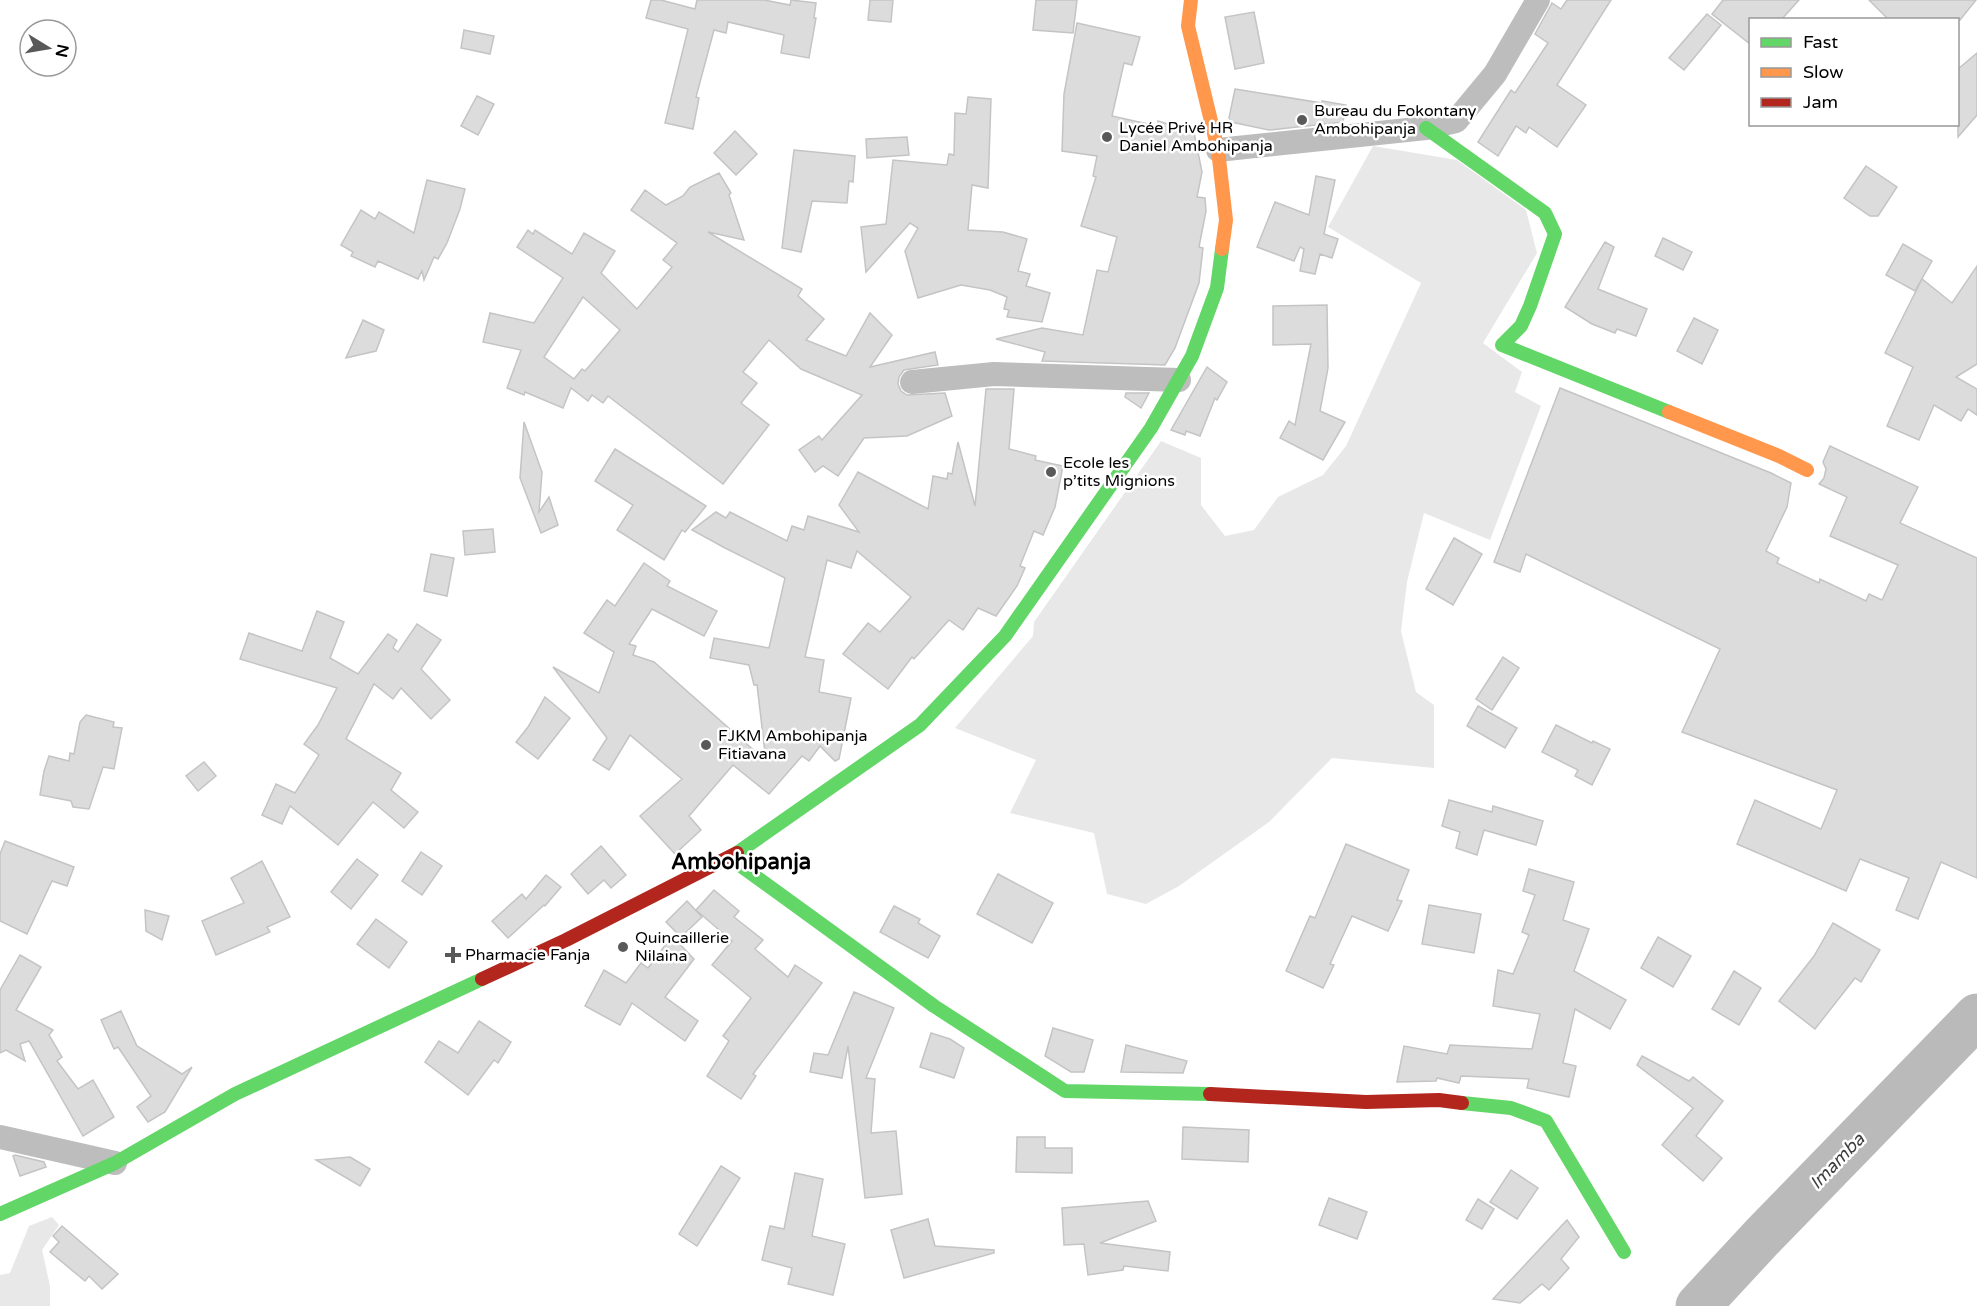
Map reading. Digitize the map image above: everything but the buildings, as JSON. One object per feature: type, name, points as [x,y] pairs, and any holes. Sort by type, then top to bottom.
[{"type":"street","points":[[0,1214],[115,1163],[235,1094],[566,940],[730,858],[920,725],[1005,636],[1151,428],[1192,356],[1217,288],[1226,220],[1218,150],[1188,26],[1191,0]]},
{"type":"street","points":[[1218,150],[1426,128],[1456,121],[1495,74],[1538,0]]},
{"type":"street","points":[[1426,128],[1545,213],[1554,234],[1521,326],[1502,345],[1779,456],[1806,470]]},
{"type":"street","points":[[912,382],[994,374],[1179,380]]},
{"type":"street","points":[[730,858],[934,1006],[1065,1091],[1182,1092],[1366,1102],[1440,1100],[1511,1108],[1546,1121],[1624,1252]]},
{"type":"street","points":[[0,1137],[115,1163]]},
{"type":"shaded area","points":[[1373,146],[1457,160],[1526,210],[1537,253],[1483,343],[1522,372],[1515,392],[1541,406],[1490,540],[1424,513],[1407,582],[1401,631],[1416,692],[1434,705],[1434,768],[1332,758],[1269,822],[1179,886],[1146,904],[1107,894],[1094,833],[1010,813],[1036,760],[955,728],[1033,636],[1034,622],[1161,441],[1201,458],[1201,505],[1225,536],[1254,530],[1278,497],[1323,475],[1346,446],[1421,283],[1328,227]]},
{"type":"shaded area","points":[[52,1217],[59,1225],[42,1250],[50,1286],[50,1306],[0,1306],[0,1275],[10,1273],[29,1226]]},
{"type":"waterway","name":"Imamba","points":[[1698,1306],[1977,1016]]},
{"type":"traffic: fast","points":[[1426,128],[1545,213],[1555,234],[1521,326],[1502,345],[1669,412]]},
{"type":"traffic: fast","points":[[737,853],[920,725],[1005,636],[1151,428],[1192,356],[1217,288],[1222,249]]},
{"type":"traffic: fast","points":[[730,858],[934,1006],[1065,1091],[1210,1094]]},
{"type":"traffic: fast","points":[[0,1214],[115,1163],[235,1094],[482,979]]},
{"type":"traffic: fast","points":[[1462,1103],[1511,1108],[1546,1121],[1624,1252]]},
{"type":"traffic: slow","points":[[1191,0],[1188,26],[1218,150],[1226,220],[1222,249]]},
{"type":"traffic: slow","points":[[1669,412],[1779,456],[1807,470]]},
{"type":"traffic: jam","points":[[482,979],[566,940],[737,853]]},
{"type":"traffic: jam","points":[[1210,1094],[1366,1102],[1439,1100],[1462,1103]]},
{"type":"place","name":"Bureau du Fokontany Ambohipanja","points":[[1302,120]]},
{"type":"place","name":"Lycée Privé HR Daniel Ambohipanja","points":[[1107,137]]},
{"type":"place","name":"Ecole les p’tits Mignions","points":[[1051,472]]},
{"type":"place","name":"FJKM Ambohipanja Fitiavana","points":[[706,745]]},
{"type":"place","name":"Quincaillerie Nilaina","points":[[623,947]]},
{"type":"place","name":"Pharmacie Fanja","points":[[453,955]]},
{"type":"district","name":"Ambohipanja","points":[[741,862]]}]
